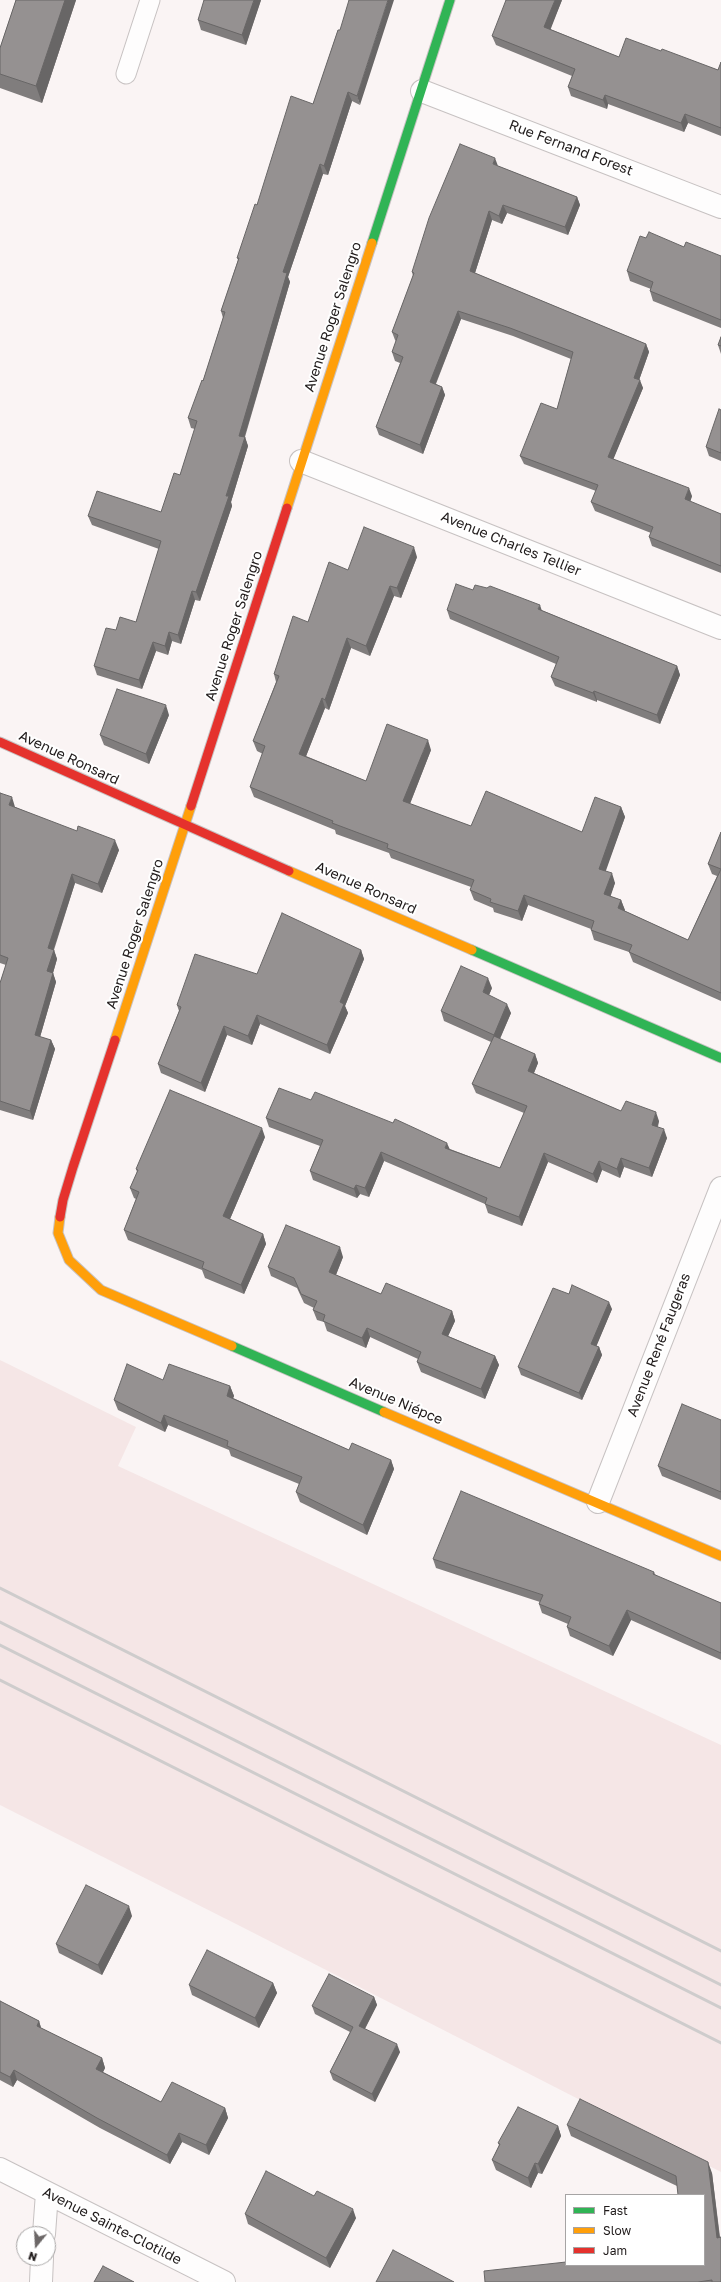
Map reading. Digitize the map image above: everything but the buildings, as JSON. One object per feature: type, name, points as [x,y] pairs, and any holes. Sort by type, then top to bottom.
[{"type":"street","name":"Avenue Roger Salengro","points":[[70,1260],[58,1232],[63,1200],[422,91],[450,0]]},
{"type":"street","name":"Rue Fernand Forest","points":[[422,91],[721,207]]},
{"type":"street","name":"Avenue Charles Tellier","points":[[301,461],[721,628]]},
{"type":"street","name":"Avenue Ronsard","points":[[0,742],[184,826],[721,1058]]},
{"type":"street","name":"Avenue René Faugeras","points":[[598,1502],[721,1188]]},
{"type":"street","name":"Avenue Niépce","points":[[70,1260],[101,1290],[721,1556]]},
{"type":"street","name":"Avenue Sainte-Clotilde","points":[[0,2169],[224,2282]]},
{"type":"street","points":[[45,2226],[47,2193]]},
{"type":"street","points":[[41,2282],[42,2266]]},
{"type":"lane","points":[[126,74],[150,0]]},
{"type":"shaded area","points":[[0,1360],[136,1427],[118,1466],[721,1745],[721,2172],[0,1805]]},
{"type":"railway","points":[[0,1588],[721,1951]]},
{"type":"railway","points":[[0,1622],[721,1985]]},
{"type":"railway","points":[[0,1645],[721,2008]]},
{"type":"railway","points":[[0,1680],[721,2043]]},
{"type":"traffic: fast","points":[[372,243],[450,0]]},
{"type":"traffic: fast","points":[[472,950],[721,1058]]},
{"type":"traffic: fast","points":[[232,1346],[384,1412]]},
{"type":"traffic: slow","points":[[287,508],[372,243]]},
{"type":"traffic: slow","points":[[115,1040],[191,806]]},
{"type":"traffic: slow","points":[[289,871],[472,950]]},
{"type":"traffic: slow","points":[[60,1217],[58,1233],[69,1260],[101,1290],[232,1346]]},
{"type":"traffic: slow","points":[[384,1412],[721,1556]]},
{"type":"traffic: jam","points":[[191,806],[287,508]]},
{"type":"traffic: jam","points":[[0,742],[289,871]]},
{"type":"traffic: jam","points":[[60,1217],[63,1200],[73,1167],[115,1040]]}]
